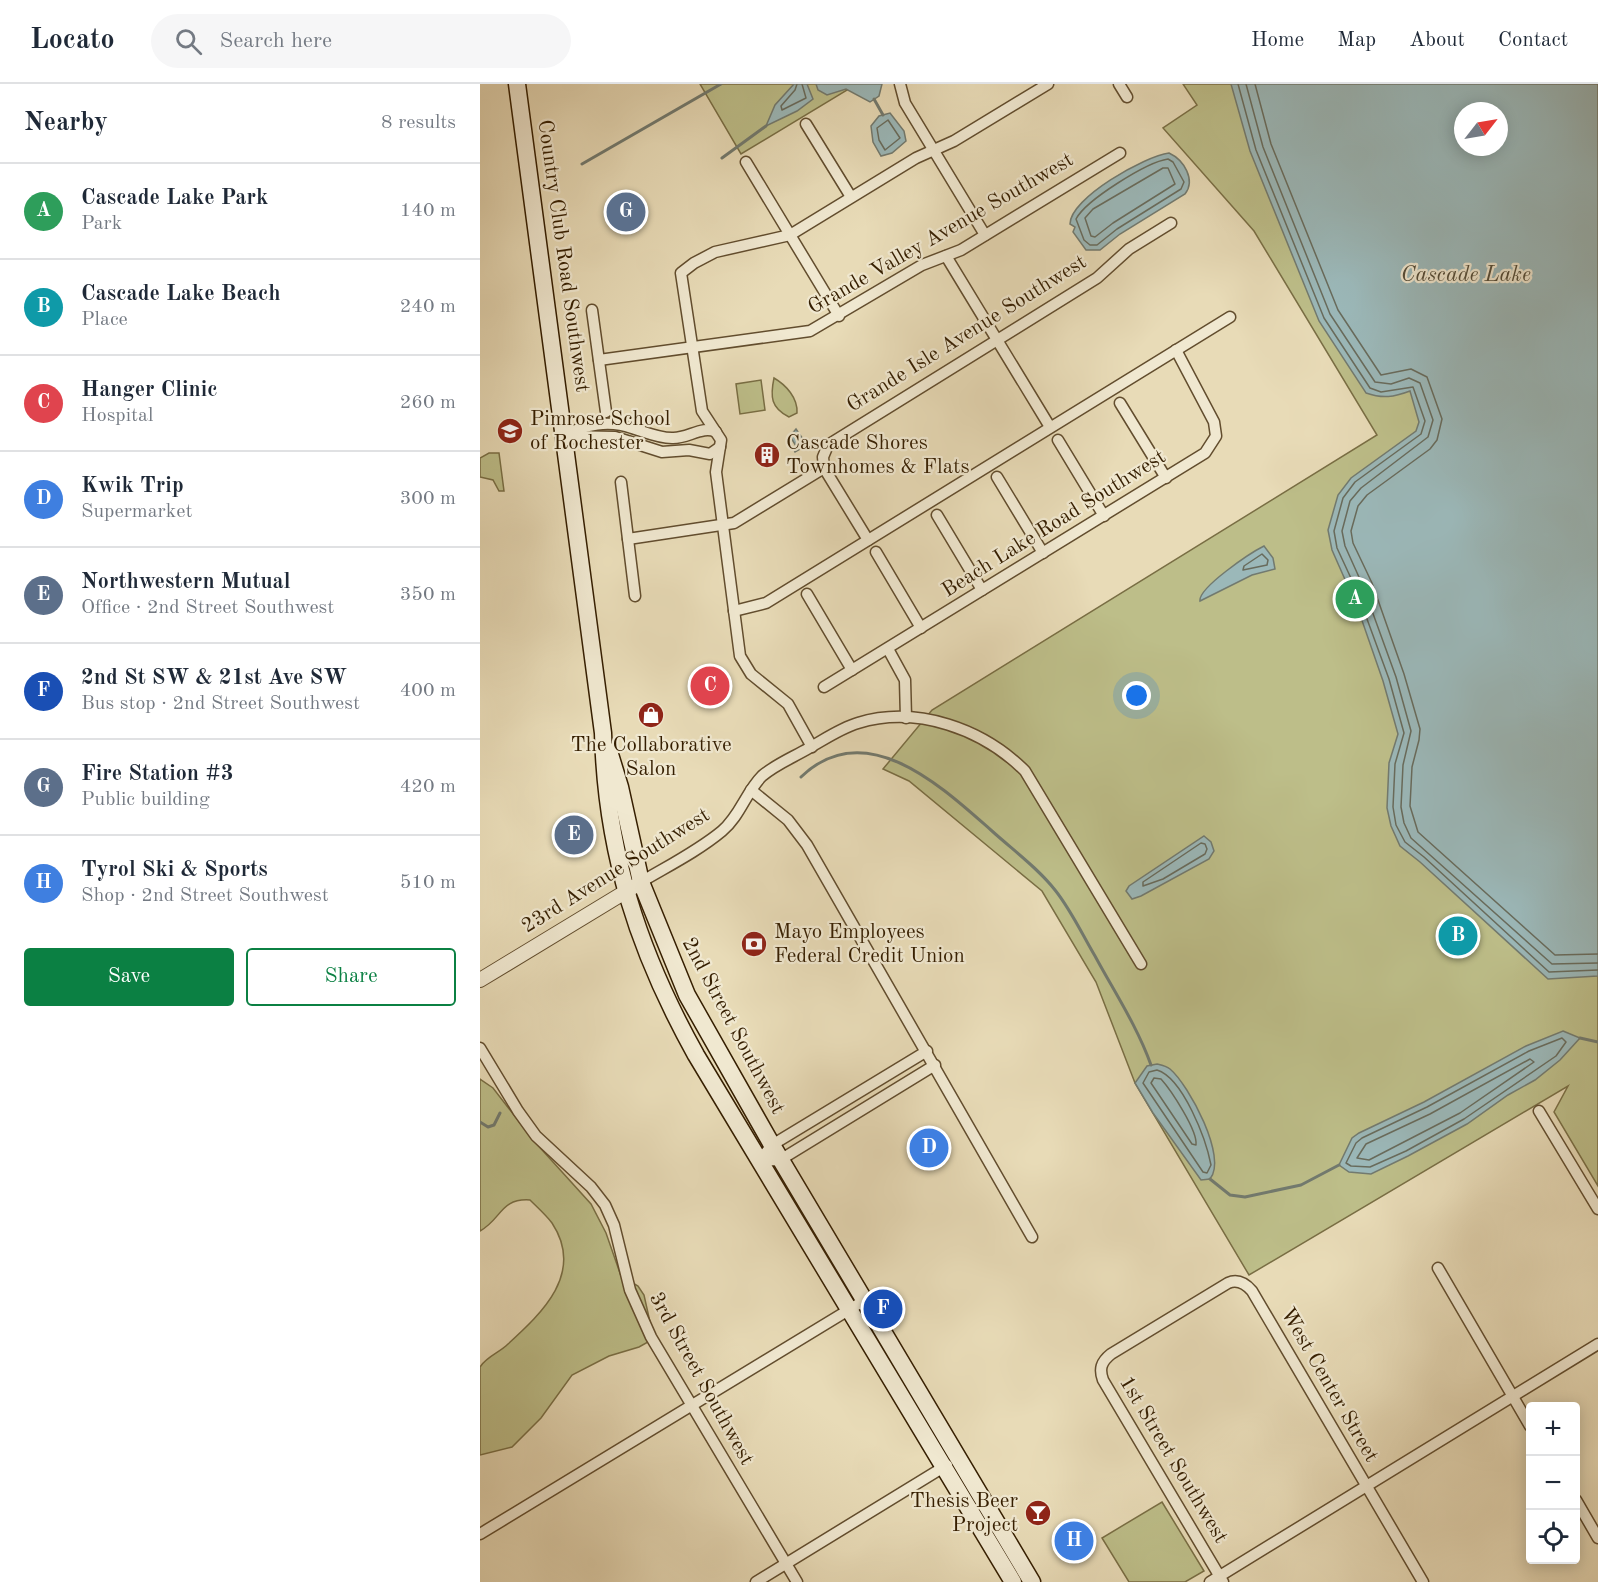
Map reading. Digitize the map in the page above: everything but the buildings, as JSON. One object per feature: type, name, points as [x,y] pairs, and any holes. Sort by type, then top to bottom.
[{"type":"main road","name":"Country Club Road Southwest","points":[[516,84],[603,733]]},
{"type":"main road","name":"2nd Street Southwest","points":[[603,733],[620,786],[641,882],[687,994],[776,1152],[1032,1582]]},
{"type":"main road","name":"2nd Street Southwest","points":[[603,733],[606,803],[625,892],[679,1023],[759,1161],[1012,1582]]},
{"type":"street","points":[[900,84],[902,97],[985,235]]},
{"type":"street","points":[[716,472],[695,441],[700,432],[702,411],[681,273],[694,263],[716,252],[790,235],[851,197],[933,150],[954,141],[1048,84]]},
{"type":"street","points":[[1119,84],[1127,97]]},
{"type":"street","points":[[806,124],[851,197]]},
{"type":"street","name":"Grande Valley Avenue Southwest","points":[[599,360],[806,333],[839,316],[922,265],[946,256],[985,235],[1120,153]]},
{"type":"street","points":[[746,162],[839,316]]},
{"type":"street","name":"Grande Isle Avenue Southwest","points":[[824,468],[825,451],[833,441],[1096,278],[1125,252],[1171,223]]},
{"type":"street","points":[[946,256],[1050,428]]},
{"type":"street","points":[[592,310],[606,412]]},
{"type":"street","points":[[734,611],[766,603],[1230,318]]},
{"type":"street","name":"Beach Lake Road Southwest","points":[[824,687],[1205,453],[1216,436],[1212,416],[1176,350]]},
{"type":"street","points":[[1120,403],[1166,478]]},
{"type":"street","points":[[702,411],[720,437],[716,472],[739,650],[744,666],[788,704],[812,747]]},
{"type":"street","points":[[564,436],[579,428],[604,424],[626,426],[675,439],[709,429],[717,432]]},
{"type":"street","points":[[639,445],[643,432]]},
{"type":"street","points":[[564,436],[615,437],[662,452],[689,450],[712,453],[720,447]]},
{"type":"street","points":[[1058,440],[1104,516]]},
{"type":"street","points":[[628,539],[723,525],[750,514],[824,468],[868,540]]},
{"type":"street","points":[[997,477],[1043,553]]},
{"type":"street","points":[[621,482],[636,596]]},
{"type":"street","points":[[938,515],[982,590]]},
{"type":"street","points":[[876,552],[921,628]]},
{"type":"street","points":[[807,594],[852,670]]},
{"type":"street","points":[[888,649],[905,680],[906,718]]},
{"type":"street","name":"23rd Avenue Southwest","points":[[480,980],[722,831],[734,818],[751,790],[768,772],[858,723],[906,718],[957,726],[1002,750],[1025,771],[1141,964]]},
{"type":"street","points":[[751,790],[779,811],[801,836],[935,1065],[945,1090],[1032,1237]]},
{"type":"street","name":"3rd Street Southwest","points":[[480,1048],[526,1124],[555,1155],[591,1187],[604,1205],[614,1225],[626,1278],[640,1314],[691,1406],[797,1582]]},
{"type":"street","points":[[759,1161],[927,1052]]},
{"type":"street","points":[[759,1161],[935,1065]]},
{"type":"street","points":[[1539,1111],[1598,1209]]},
{"type":"street","points":[[1438,1268],[1526,1419]]},
{"type":"street","name":"West Center Street","points":[[1168,1319],[1228,1283],[1236,1281],[1247,1285],[1423,1582]]},
{"type":"street","points":[[480,1534],[865,1300]]},
{"type":"street","name":"1st Street Southwest","points":[[1168,1319],[1111,1354],[1101,1364],[1101,1375],[1217,1580]]},
{"type":"street","points":[[1217,1580],[1365,1486],[1598,1344]]},
{"type":"street","points":[[756,1582],[958,1458]]},
{"type":"street","points":[[1580,1508],[1598,1538]]},
{"type":"green space","points":[[700,84],[857,84],[741,154]]},
{"type":"green space","points":[[1183,84],[1598,84],[1598,1186],[1554,1112],[1568,1086],[1249,1275],[1135,1083],[1096,982],[1042,891],[909,781],[883,769],[932,710],[1377,435],[1254,231],[1163,128],[1197,105]]},
{"type":"green space","points":[[774,378],[790,392],[796,402],[797,413],[789,417],[775,406],[772,396]]},
{"type":"green space","points":[[761,380],[765,410],[740,414],[736,384]]},
{"type":"green space","points":[[489,453],[499,453],[504,491],[499,491],[493,480],[480,477],[480,458]]},
{"type":"green space","points":[[480,1079],[493,1088],[534,1141],[591,1204],[606,1233],[621,1276],[638,1286],[644,1295],[652,1331],[648,1342],[639,1347],[609,1356],[572,1375],[541,1418],[512,1447],[480,1455],[480,1367],[521,1332],[546,1305],[562,1275],[564,1259],[561,1241],[552,1223],[530,1200],[513,1202],[480,1231]]},
{"type":"green space","points":[[1162,1502],[1204,1571],[1185,1582],[1129,1582],[1102,1538]]},
{"type":"water","points":[[794,84],[807,84],[813,99],[797,111],[766,126],[775,105]]},
{"type":"water","points":[[816,84],[882,84],[879,96],[870,102],[846,89],[827,95],[818,90]]},
{"type":"water","name":"Cascade Lake","points":[[1231,84],[1598,84],[1598,976],[1548,979],[1400,846],[1391,826],[1387,808],[1389,763],[1398,734],[1383,681],[1358,609],[1332,550],[1328,530],[1338,495],[1351,478],[1416,431],[1419,422],[1410,391],[1388,396],[1366,393],[1319,321],[1250,151]]},
{"type":"water","points":[[890,113],[904,131],[906,141],[892,153],[881,156],[873,142],[871,126],[879,116]]},
{"type":"water","points":[[1169,153],[1184,165],[1187,171],[1189,183],[1185,194],[1120,234],[1100,250],[1086,250],[1073,232],[1075,227],[1070,224],[1073,214],[1082,202],[1127,170]]},
{"type":"water","points":[[796,429],[807,445],[795,452],[793,448],[796,446],[790,436]]},
{"type":"water","points":[[1264,546],[1273,558],[1275,569],[1252,575],[1200,601],[1207,588],[1216,580]]},
{"type":"water","points":[[1204,836],[1211,842],[1214,851],[1209,859],[1132,899],[1126,891],[1129,886]]},
{"type":"water","points":[[1563,1031],[1580,1038],[1560,1060],[1535,1080],[1508,1095],[1467,1124],[1371,1174],[1349,1172],[1339,1165],[1352,1138],[1359,1133],[1424,1102],[1526,1046]]},
{"type":"water","points":[[1157,1064],[1168,1068],[1178,1077],[1204,1122],[1214,1155],[1214,1169],[1210,1179],[1201,1180],[1153,1113],[1135,1083],[1147,1066]]},
{"type":"waterway","points":[[582,164],[721,84]]},
{"type":"waterway","points":[[874,99],[883,115]]},
{"type":"waterway","points":[[722,158],[766,126]]},
{"type":"waterway","points":[[801,777],[826,759],[851,753],[877,755],[902,764],[927,778],[951,796],[1033,867],[1061,898],[1125,1010],[1151,1065]]},
{"type":"waterway","points":[[1580,1038],[1598,1042]]},
{"type":"waterway","points":[[480,1122],[488,1127],[494,1125],[500,1113]]},
{"type":"waterway","points":[[1210,1179],[1230,1195],[1245,1197],[1301,1185],[1339,1165]]},
{"type":"place","name":"Fire Station #3","points":[[626,212]]},
{"type":"place","name":"Pimrose School of Rochester","points":[[510,431]]},
{"type":"place","name":"Cascade Shores Townhomes & Flats","points":[[767,455]]},
{"type":"place","name":"Cascade Lake Park","points":[[1355,599]]},
{"type":"place","name":"Hanger Clinic","points":[[710,686]]},
{"type":"place","name":"The Collaborative Salon","points":[[651,715]]},
{"type":"place","name":"Northwestern Mutual","points":[[574,835]]},
{"type":"place","name":"Cascade Lake Beach","points":[[1458,936]]},
{"type":"place","name":"Mayo Employees Federal Credit Union","points":[[754,944]]},
{"type":"place","name":"Kwik Trip","points":[[929,1148]]},
{"type":"place","name":"2nd St SW & 21st Ave SW","points":[[883,1309]]},
{"type":"place","name":"Thesis Beer Project","points":[[1038,1513]]},
{"type":"place","name":"Tyrol Ski & Sports","points":[[1074,1541]]}]
